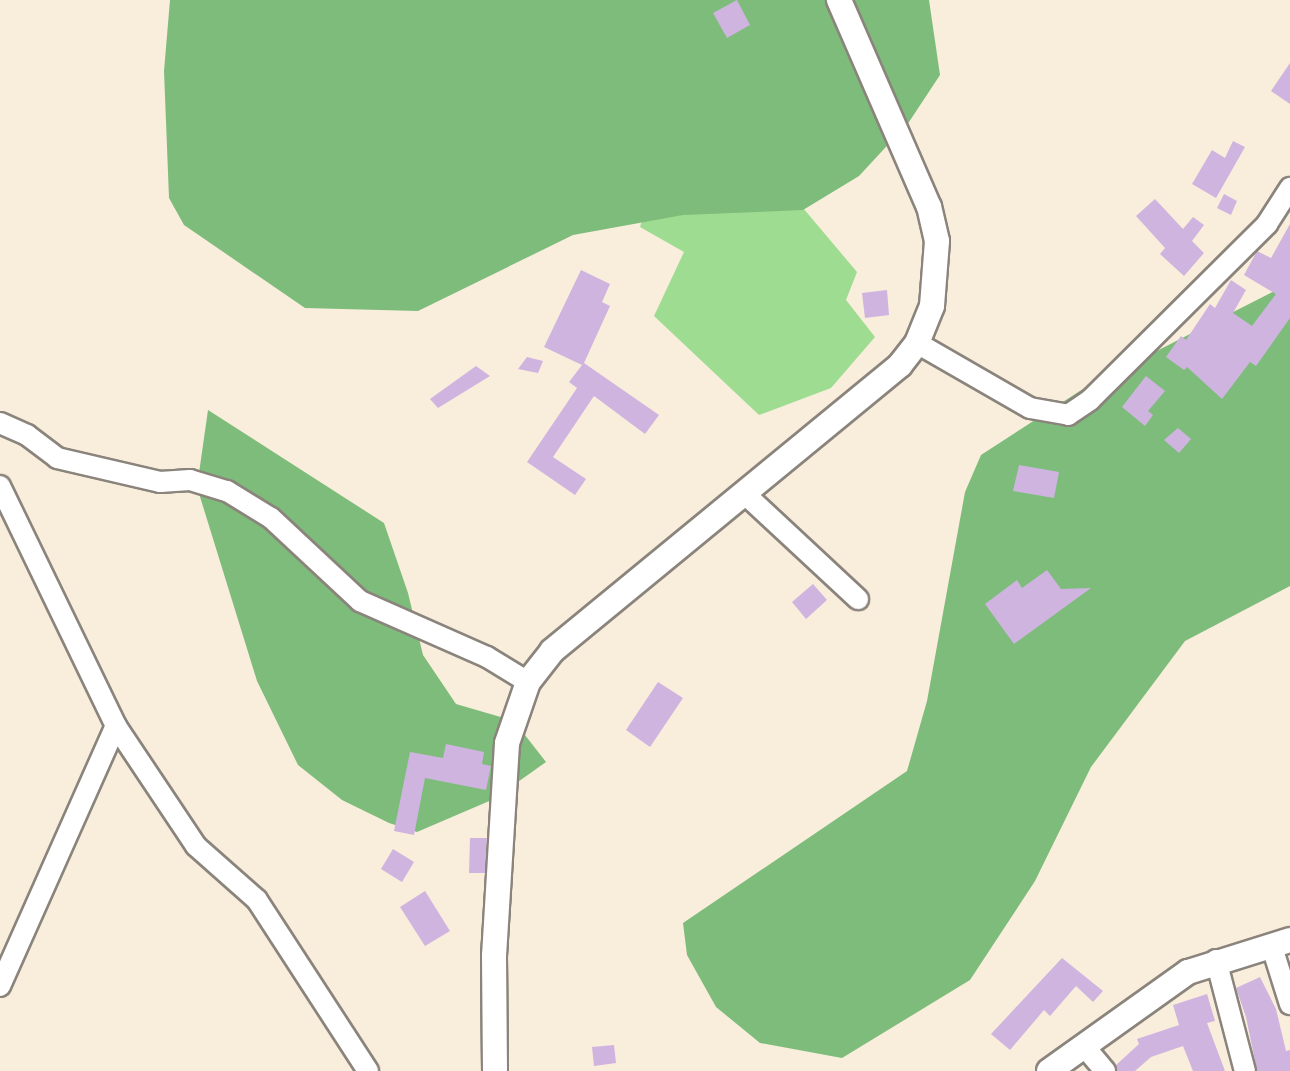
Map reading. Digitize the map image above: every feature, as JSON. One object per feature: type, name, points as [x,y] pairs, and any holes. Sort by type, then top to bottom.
[{"type":"street","points":[[495,1071],[494,956],[507,743],[528,682],[552,651],[746,495],[864,398],[900,365],[917,343],[932,306],[937,241],[909,157],[839,0]]},
{"type":"street","points":[[917,343],[1030,408],[1068,415],[1098,392],[1267,224],[1290,188]]},
{"type":"street","points":[[0,423],[27,435],[57,458],[160,482],[190,480],[227,491],[271,518],[360,601],[487,657],[528,682]]},
{"type":"street","points":[[0,486],[116,726],[196,846],[257,900],[368,1071]]},
{"type":"street","points":[[746,495],[858,599]]},
{"type":"street","points":[[0,986],[116,726]]},
{"type":"street","points":[[1049,1071],[1157,991],[1216,960],[1281,943],[1290,1004]]},
{"type":"street","points":[[1216,960],[1245,1071]]},
{"type":"street","points":[[1084,1046],[1105,1071]]},
{"type":"green space","points":[[170,0],[929,0],[940,75],[909,122],[859,176],[803,210],[683,215],[573,235],[418,311],[305,308],[184,225],[169,198],[164,71]]},
{"type":"green space","points":[[787,189],[857,272],[846,300],[875,337],[831,388],[759,415],[654,316],[684,252],[640,227],[648,202]]},
{"type":"green space","points":[[1290,283],[1290,586],[1185,641],[1091,767],[1035,881],[970,980],[842,1058],[760,1043],[716,1007],[687,955],[683,923],[907,771],[927,701],[965,492],[981,455],[1086,387]]},
{"type":"green space","points":[[208,410],[384,523],[408,593],[423,655],[456,704],[514,721],[546,762],[494,799],[417,832],[389,823],[342,800],[298,765],[257,681],[197,487]]},
{"type":"building","points":[[737,0],[750,25],[727,38],[713,13]]},
{"type":"building","points":[[1290,63],[1290,104],[1271,91]]},
{"type":"building","points":[[1233,141],[1245,147],[1216,198],[1192,184],[1212,150],[1225,158]]},
{"type":"building","points":[[1224,194],[1237,201],[1231,215],[1217,208]]},
{"type":"building","points":[[1155,199],[1183,229],[1193,217],[1204,225],[1192,241],[1204,253],[1184,276],[1160,254],[1165,248],[1136,216]]},
{"type":"building","points":[[1290,224],[1290,318],[1256,366],[1250,362],[1222,399],[1187,367],[1184,370],[1166,357],[1181,336],[1186,340],[1210,304],[1215,308],[1231,280],[1246,290],[1233,313],[1252,326],[1276,294],[1244,275],[1257,251],[1271,258]]},
{"type":"building","points":[[581,270],[610,284],[602,302],[610,306],[584,363],[659,415],[645,434],[594,396],[553,457],[586,479],[575,495],[527,462],[577,388],[569,382],[582,365],[544,347]]},
{"type":"building","points":[[887,290],[889,315],[865,318],[862,293]]},
{"type":"building","points":[[527,357],[543,361],[538,373],[518,369]]},
{"type":"building","points":[[476,366],[490,376],[438,408],[430,399]]},
{"type":"building","points":[[1146,376],[1165,391],[1148,411],[1153,415],[1145,426],[1122,407]]},
{"type":"building","points":[[1178,428],[1191,439],[1179,453],[1164,440]]},
{"type":"building","points":[[1019,465],[1059,472],[1054,498],[1013,491]]},
{"type":"building","points":[[1047,570],[1061,589],[1091,588],[1014,644],[985,604],[1017,580],[1022,588]]},
{"type":"building","points":[[813,584],[827,600],[806,619],[792,602]]},
{"type":"building","points":[[658,682],[683,698],[650,747],[626,730]]},
{"type":"building","points":[[446,744],[484,752],[482,764],[491,766],[486,790],[425,778],[414,835],[394,831],[410,752],[443,758]]},
{"type":"building","points":[[470,838],[487,838],[485,873],[469,873]]},
{"type":"building","points":[[393,849],[414,862],[402,882],[381,869]]},
{"type":"building","points":[[425,891],[450,931],[425,946],[400,907]]},
{"type":"building","points":[[1062,958],[1103,991],[1093,1002],[1076,986],[1050,1016],[1044,1010],[1010,1050],[991,1034]]},
{"type":"building","points":[[1260,977],[1276,1009],[1286,1051],[1290,1050],[1290,1071],[1257,1071],[1246,1017],[1236,988]]},
{"type":"building","points":[[1207,994],[1215,1021],[1207,1023],[1225,1071],[1193,1071],[1183,1046],[1151,1057],[1135,1071],[1117,1071],[1115,1066],[1139,1044],[1137,1039],[1179,1025],[1173,1005]]},
{"type":"building","points":[[614,1045],[616,1063],[594,1066],[592,1047]]}]
